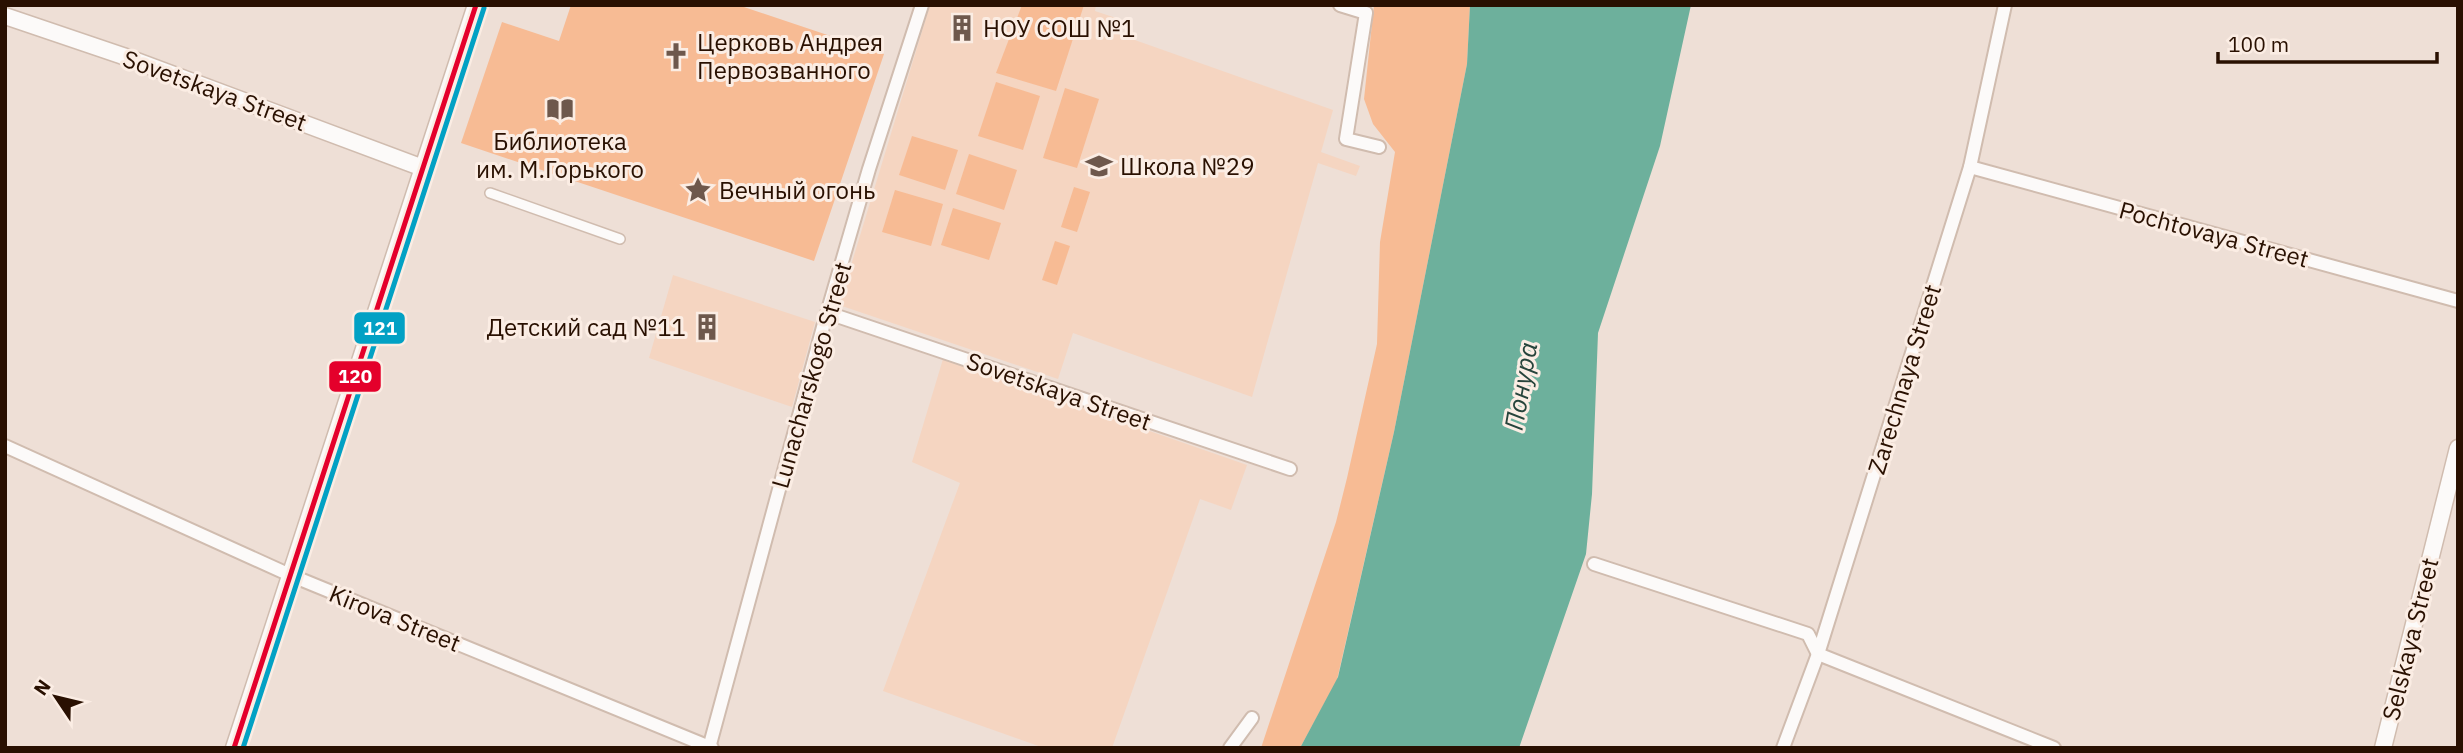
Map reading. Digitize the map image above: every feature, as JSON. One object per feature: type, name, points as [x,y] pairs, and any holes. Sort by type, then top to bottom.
[{"type":"street","points":[[234,748],[477,5]]},
{"type":"street","name":"Lunacharskogo Street","points":[[710,747],[869,169],[922,5]]},
{"type":"street","points":[[1340,5],[1366,13],[1346,139],[1379,147]]},
{"type":"street","name":"Zarechnaya Street","points":[[1783,748],[1818,654],[1970,167],[2005,5]]},
{"type":"street","name":"Sovetskaya Street","points":[[5,16],[123,56],[423,168]]},
{"type":"street","name":"Pochtovaya Street","points":[[1970,167],[2458,301]]},
{"type":"street","points":[[490,193],[620,239]]},
{"type":"street","name":"Sovetskaya Street","points":[[828,313],[1290,469]]},
{"type":"street","name":"Kirova Street","points":[[5,446],[290,575],[710,747]]},
{"type":"street","name":"Selskaya Street","points":[[2383,748],[2458,448]]},
{"type":"street","points":[[1594,564],[1808,634],[1818,654],[2054,748]]},
{"type":"street","points":[[1230,748],[1252,718]]},
{"type":"shaded area","points":[[571,5],[738,5],[884,54],[814,261],[461,143],[502,22],[559,41]]},
{"type":"shaded area","name":"Школа №29","points":[[930,5],[1096,5],[1095,11],[1119,19],[1115,33],[1333,110],[1321,152],[1360,166],[1356,176],[1318,163],[1252,397],[1073,333],[1058,379],[839,305]]},
{"type":"shaded area","points":[[1022,5],[1084,5],[1056,91],[996,73]]},
{"type":"shaded area","points":[[1374,5],[1470,5],[1467,64],[1394,432],[1337,680],[1300,748],[1261,748],[1336,522],[1377,344],[1380,242],[1395,152],[1373,124],[1364,99]]},
{"type":"shaded area","points":[[996,82],[1040,96],[1023,150],[978,136]]},
{"type":"shaded area","points":[[1065,88],[1099,99],[1077,168],[1043,158]]},
{"type":"shaded area","points":[[912,136],[958,150],[945,190],[899,175]]},
{"type":"shaded area","points":[[969,154],[1017,170],[1004,210],[956,194]]},
{"type":"shaded area","points":[[1074,187],[1090,192],[1077,232],[1061,227]]},
{"type":"shaded area","points":[[895,190],[943,204],[931,246],[882,232]]},
{"type":"shaded area","points":[[953,208],[1001,223],[989,260],[941,245]]},
{"type":"shaded area","points":[[1055,241],[1070,246],[1057,285],[1042,280]]},
{"type":"shaded area","points":[[673,275],[815,322],[792,407],[649,358]]},
{"type":"shaded area","points":[[943,359],[1247,465],[1231,510],[1200,499],[1112,748],[1044,748],[883,691],[960,483],[912,462]]},
{"type":"water","name":"Понура","points":[[1470,5],[1691,5],[1660,146],[1598,333],[1592,494],[1586,554],[1519,748],[1300,748],[1338,677],[1394,432],[1467,64]]},
{"type":"transit line","name":"120","points":[[234,748],[476,5]]},
{"type":"transit line","name":"121","points":[[243,748],[484,8]]},
{"type":"place","name":"НОУ СОШ №1","points":[[962,28]]},
{"type":"place","name":"Церковь Андрея Первозванного","points":[[676,56]]},
{"type":"place","name":"Библиотека им. М.Горького","points":[[560,109]]},
{"type":"place","name":"Школа №29","points":[[1099,166]]},
{"type":"place","name":"Вечный огонь","points":[[698,190]]},
{"type":"place","name":"Детский сад №11","points":[[707,327]]}]
